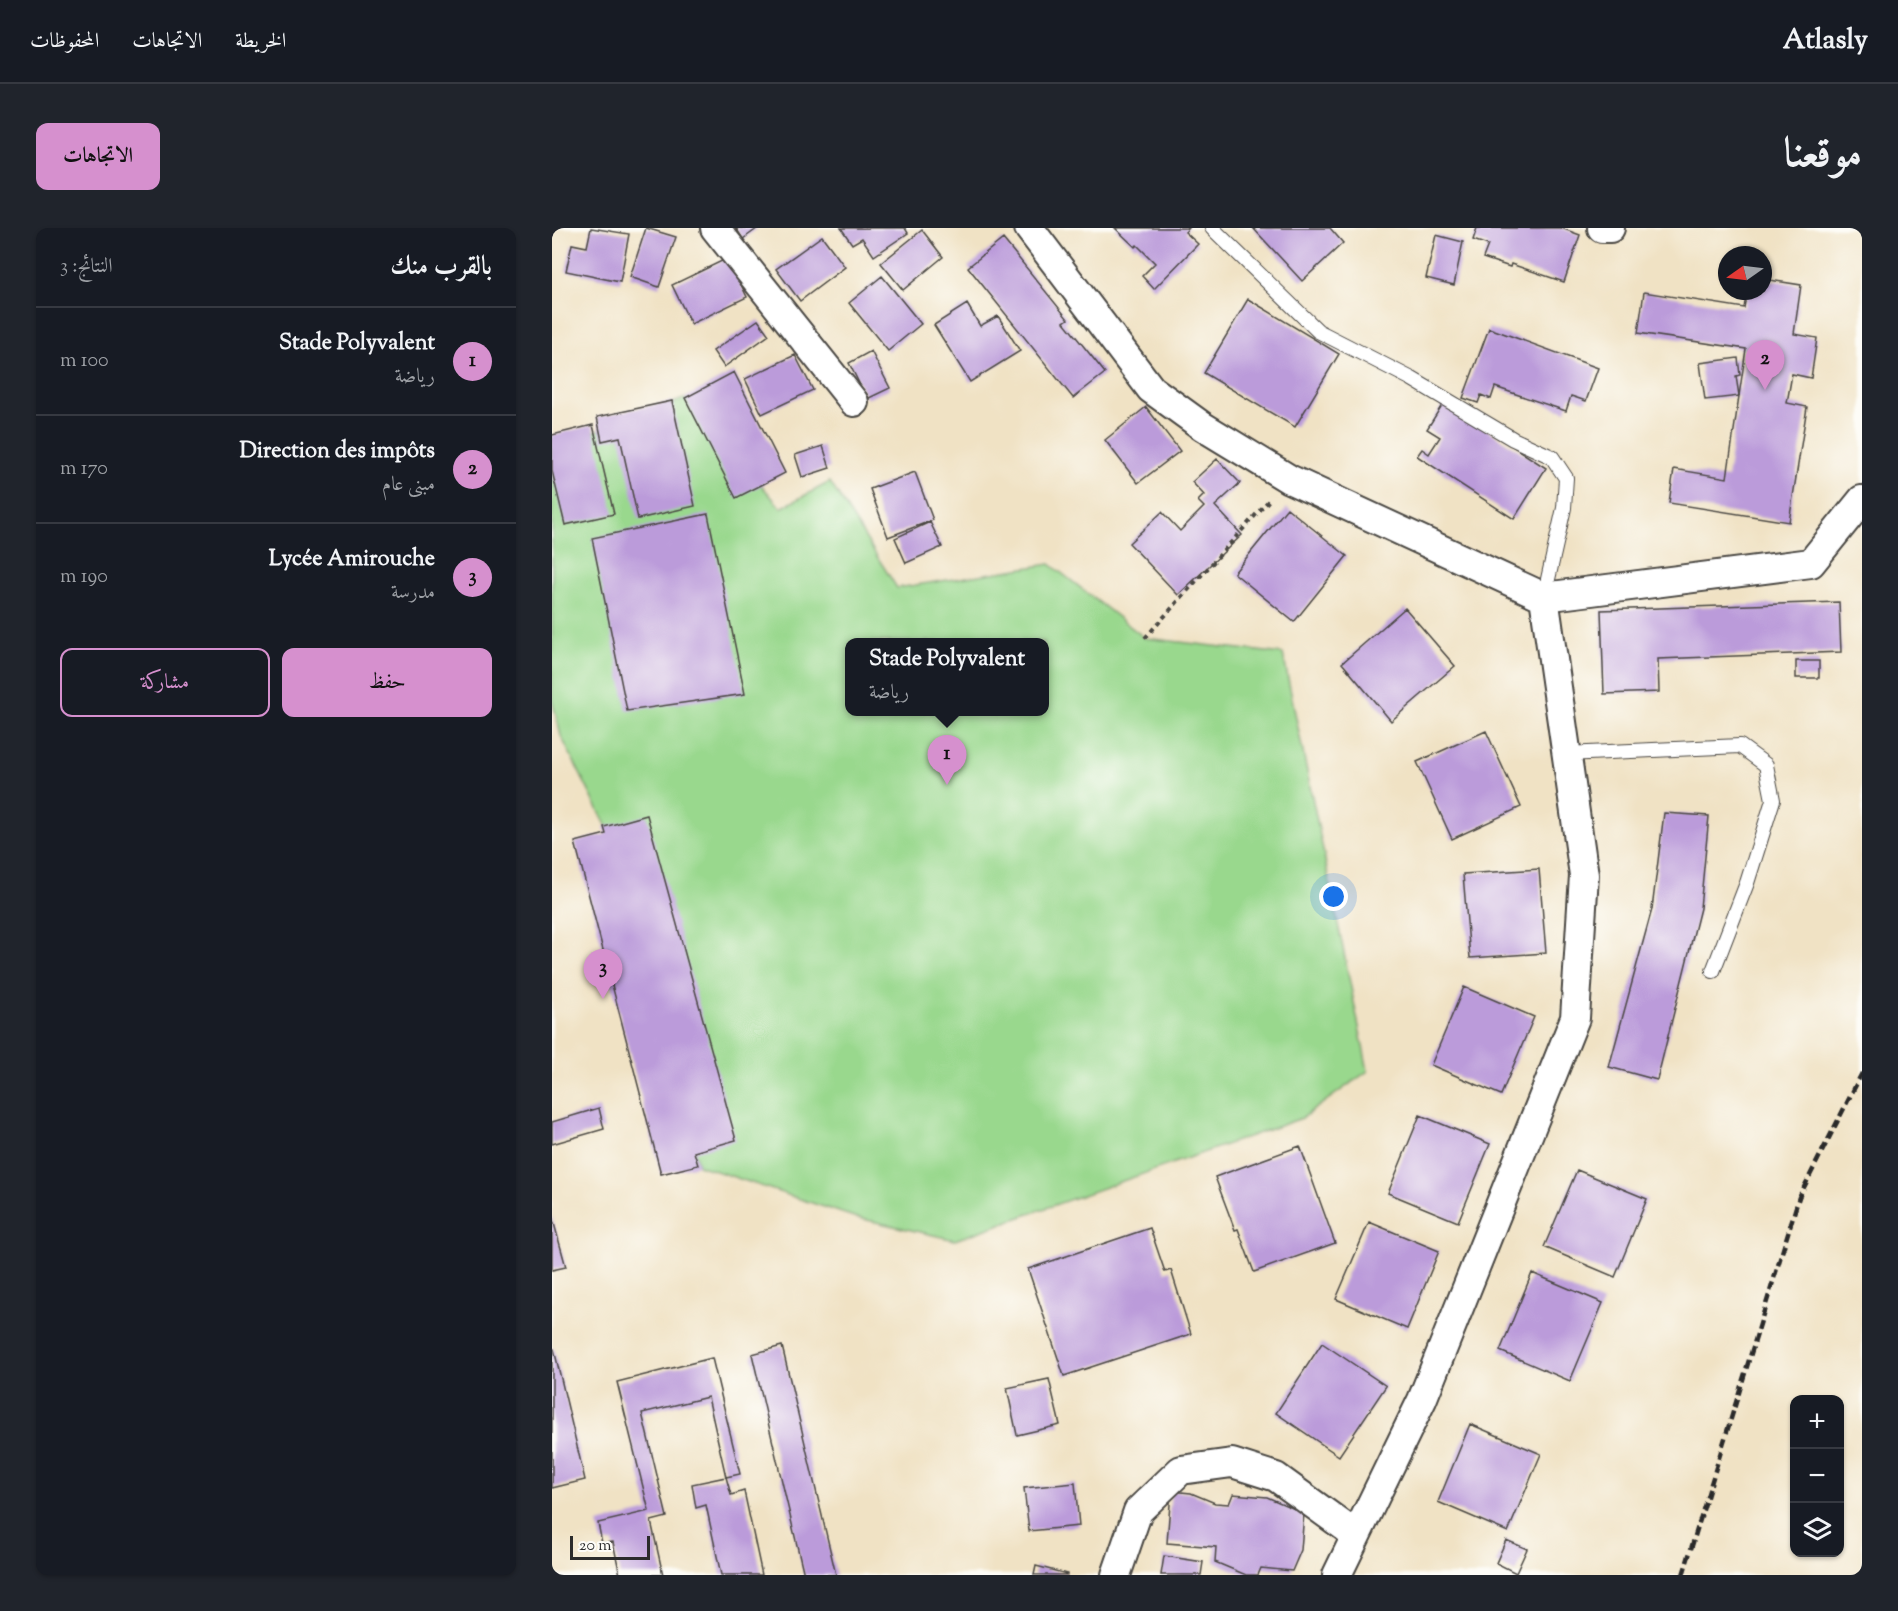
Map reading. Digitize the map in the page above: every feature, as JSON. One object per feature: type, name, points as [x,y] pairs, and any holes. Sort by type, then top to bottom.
[{"type":"street","points":[[715,228],[854,402]]},
{"type":"street","points":[[1029,228],[1151,389],[1202,426],[1289,479],[1544,597],[1810,563],[1862,500]]},
{"type":"street","points":[[1602,228],[1610,228]]},
{"type":"street","points":[[1337,1575],[1422,1400],[1575,1018],[1584,875],[1544,597]]},
{"type":"street","points":[[1116,1575],[1138,1511],[1181,1470],[1232,1463],[1276,1477],[1356,1535]]},
{"type":"lane","points":[[1212,228],[1318,331],[1412,379],[1513,439],[1552,457],[1566,478],[1564,508],[1544,597]]},
{"type":"lane","points":[[1566,754],[1740,746],[1766,765],[1773,800],[1746,883],[1713,971]]},
{"type":"path","points":[[1145,638],[1289,479]]},
{"type":"green space","points":[[687,398],[781,508],[830,482],[897,588],[1050,564],[1145,638],[1283,654],[1368,1071],[1302,1118],[955,1240],[854,1217],[698,1165],[610,833],[561,736],[552,700],[552,447]]},
{"type":"building","points":[[591,228],[629,234],[620,282],[566,271],[572,244],[587,247]]},
{"type":"building","points":[[646,228],[676,237],[659,287],[630,277]]},
{"type":"building","points":[[736,228],[758,228],[743,239]]},
{"type":"building","points":[[841,228],[905,228],[908,233],[874,256],[862,238],[852,244]]},
{"type":"building","points":[[1115,228],[1189,228],[1185,232],[1198,244],[1154,289],[1142,276],[1155,263]]},
{"type":"building","points":[[1253,228],[1330,228],[1343,243],[1302,281]]},
{"type":"building","points":[[1477,228],[1561,228],[1580,235],[1564,282],[1511,264],[1510,267],[1483,258],[1488,245],[1473,240]]},
{"type":"building","points":[[922,230],[943,257],[903,290],[881,263]]},
{"type":"building","points":[[1436,235],[1463,242],[1454,285],[1426,278]]},
{"type":"building","points":[[822,236],[845,267],[800,301],[776,269]]},
{"type":"building","points":[[1003,239],[1068,319],[1064,322],[1105,373],[1073,398],[968,267]]},
{"type":"building","points":[[728,258],[747,297],[691,324],[672,285]]},
{"type":"building","points":[[882,276],[921,324],[888,351],[849,303]]},
{"type":"building","points":[[1772,280],[1801,285],[1794,334],[1817,338],[1811,378],[1792,374],[1787,403],[1807,407],[1789,522],[1669,503],[1674,469],[1727,478],[1746,349],[1638,333],[1644,292],[1744,308],[1745,300],[1772,300]]},
{"type":"building","points":[[1248,299],[1339,354],[1295,427],[1204,373]]},
{"type":"building","points":[[967,304],[980,326],[998,316],[1020,351],[970,382],[934,325]]},
{"type":"building","points":[[758,320],[769,335],[724,367],[713,351]]},
{"type":"building","points":[[1489,328],[1598,368],[1586,401],[1571,396],[1566,411],[1495,387],[1491,399],[1481,395],[1478,403],[1463,398]]},
{"type":"building","points":[[871,351],[890,388],[867,399],[849,363]]},
{"type":"building","points":[[795,355],[813,390],[762,414],[745,379]]},
{"type":"building","points":[[1738,358],[1740,375],[1736,376],[1739,396],[1705,400],[1700,363]]},
{"type":"building","points":[[734,372],[785,473],[736,498],[685,398]]},
{"type":"building","points":[[672,401],[695,506],[638,519],[620,437],[602,441],[597,417]]},
{"type":"building","points":[[1444,402],[1546,468],[1514,519],[1417,456],[1422,449],[1429,454],[1440,437],[1427,429]]},
{"type":"building","points":[[1146,407],[1180,451],[1138,483],[1105,440]]},
{"type":"building","points":[[593,425],[614,514],[565,525],[552,471],[552,435]]},
{"type":"building","points":[[823,446],[830,468],[802,477],[795,455]]},
{"type":"building","points":[[1217,459],[1240,483],[1215,506],[1242,535],[1178,595],[1129,543],[1162,512],[1180,531],[1204,507],[1198,501],[1204,495],[1192,482]]},
{"type":"building","points":[[915,472],[933,520],[888,537],[870,489]]},
{"type":"building","points":[[1287,508],[1347,556],[1294,622],[1234,573]]},
{"type":"building","points":[[708,514],[745,694],[627,711],[592,538]]},
{"type":"building","points":[[930,522],[942,547],[906,563],[895,538]]},
{"type":"building","points":[[1839,602],[1841,652],[1658,659],[1659,692],[1604,694],[1601,610]]},
{"type":"building","points":[[1405,608],[1455,666],[1391,721],[1342,663]]},
{"type":"building","points":[[1796,661],[1819,661],[1819,678],[1796,678]]},
{"type":"building","points":[[1486,731],[1521,807],[1452,839],[1417,762]]},
{"type":"building","points":[[1664,813],[1709,816],[1700,908],[1657,1080],[1609,1067],[1652,909]]},
{"type":"building","points":[[647,815],[736,1140],[694,1152],[698,1165],[661,1174],[575,842],[606,834],[604,827]]},
{"type":"building","points":[[1539,869],[1546,953],[1470,958],[1463,874]]},
{"type":"building","points":[[1464,987],[1534,1017],[1501,1095],[1431,1065]]},
{"type":"building","points":[[599,1108],[604,1129],[552,1144],[552,1122]]},
{"type":"building","points":[[1420,1115],[1490,1144],[1458,1222],[1388,1193]]},
{"type":"building","points":[[1300,1146],[1335,1243],[1254,1272],[1215,1177]]},
{"type":"building","points":[[1577,1170],[1647,1199],[1615,1277],[1544,1247]]},
{"type":"building","points":[[552,1216],[566,1267],[552,1270]]},
{"type":"building","points":[[1369,1222],[1439,1251],[1407,1329],[1336,1299]]},
{"type":"building","points":[[1150,1228],[1165,1272],[1171,1270],[1191,1334],[1064,1376],[1028,1269]]},
{"type":"building","points":[[1532,1273],[1603,1303],[1570,1381],[1500,1351]]},
{"type":"building","points":[[1322,1343],[1386,1386],[1339,1456],[1276,1413]]},
{"type":"building","points":[[782,1346],[836,1575],[804,1575],[752,1354]]},
{"type":"building","points":[[552,1349],[554,1349],[585,1480],[552,1488]]},
{"type":"building","points":[[712,1358],[740,1474],[726,1477],[708,1397],[642,1413],[667,1517],[651,1521],[663,1575],[620,1575],[613,1542],[602,1543],[598,1523],[649,1511],[617,1382]]},
{"type":"building","points":[[1049,1379],[1060,1425],[1017,1435],[1007,1388]]},
{"type":"building","points":[[1470,1424],[1541,1454],[1508,1532],[1438,1502]]},
{"type":"building","points":[[726,1477],[731,1495],[744,1491],[762,1575],[721,1575],[706,1505],[696,1508],[692,1484]]},
{"type":"building","points":[[1075,1483],[1079,1526],[1029,1531],[1024,1488]]},
{"type":"building","points":[[1171,1491],[1191,1493],[1215,1503],[1229,1504],[1233,1494],[1267,1497],[1304,1513],[1301,1550],[1292,1571],[1261,1568],[1258,1575],[1246,1575],[1215,1562],[1216,1547],[1167,1543]]},
{"type":"building","points":[[1506,1540],[1527,1549],[1516,1573],[1496,1563]]},
{"type":"building","points":[[1164,1556],[1203,1562],[1201,1575],[1161,1575]]},
{"type":"building","points":[[1036,1566],[1067,1574],[1067,1575],[1034,1575]]},
{"type":"railway","points":[[1683,1575],[1799,1197],[1862,1073]]},
{"type":"place","name":"Direction des impôts","points":[[1765,390]]},
{"type":"place","name":"Stade Polyvalent","points":[[947,785]]},
{"type":"place","name":"Lycée Amirouche","points":[[603,999]]}]
